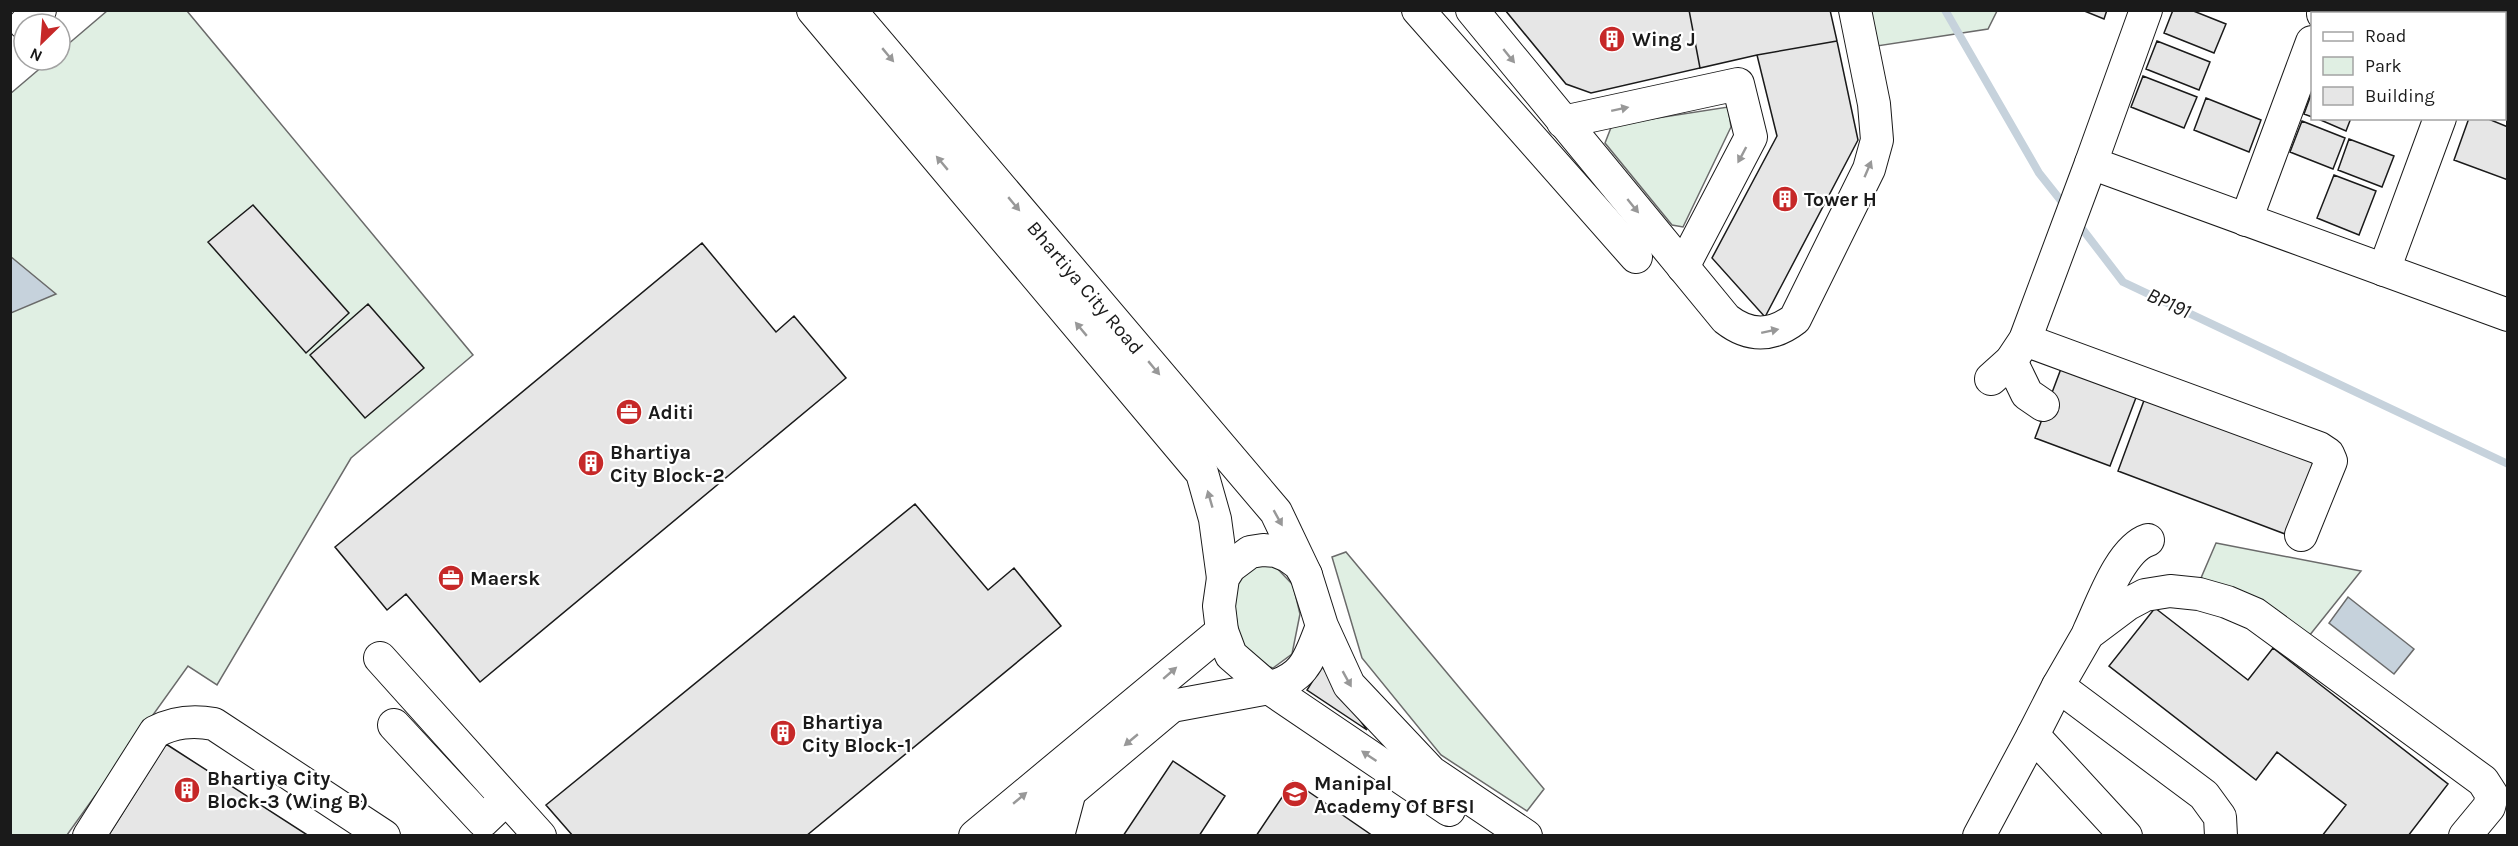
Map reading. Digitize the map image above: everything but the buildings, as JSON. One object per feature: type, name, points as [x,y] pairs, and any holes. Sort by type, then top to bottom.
[{"type":"street","name":"Bhartiya City Road","points":[[813,10],[1202,473],[1215,519],[1223,578],[1219,606],[1222,631],[1231,655],[1269,688],[1487,836]]},
{"type":"street","name":"Bhartiya City Road","points":[[850,10],[1276,512],[1306,575],[1322,626],[1349,685],[1431,772],[1526,836]]},
{"type":"street","points":[[1418,10],[1636,257]]},
{"type":"street","points":[[1472,10],[1726,320],[1748,332],[1773,332],[1795,320],[1869,169],[1877,140],[1874,104],[1855,10]]},
{"type":"street","points":[[2009,360],[2072,214],[2146,10]]},
{"type":"street","points":[[2246,220],[2311,47]]},
{"type":"street","points":[[1563,122],[1738,84],[1751,136],[1683,267]]},
{"type":"street","points":[[2384,270],[2439,120]]},
{"type":"street","points":[[2091,163],[2508,315]]},
{"type":"street","points":[[2009,360],[2027,394],[2043,405]]},
{"type":"street","points":[[2009,360],[2319,448],[2328,454],[2331,461],[2301,535]]},
{"type":"street","points":[[1979,836],[2088,634],[2123,562],[2135,548],[2148,540]]},
{"type":"street","name":"Bhartiya City Road","points":[[1223,578],[1239,558],[1250,552],[1263,550],[1276,551],[1288,556],[1299,564],[1306,575]]},
{"type":"street","points":[[2088,634],[2145,595],[2170,591],[2199,594],[2227,602],[2255,614],[2483,781],[2492,795],[2489,807],[2465,836]]},
{"type":"street","points":[[1017,836],[1172,706],[1269,688],[1287,682],[1303,668],[1322,626]]},
{"type":"street","points":[[975,836],[1222,631]]},
{"type":"street","points":[[380,658],[540,836]]},
{"type":"street","points":[[2058,686],[2204,795],[2220,817],[2221,836]]},
{"type":"street","points":[[89,836],[155,732],[189,721],[214,724],[384,836]]},
{"type":"street","points":[[394,725],[483,821],[506,799]]},
{"type":"street","points":[[2033,735],[2126,836]]},
{"type":"street","points":[[1058,836],[1070,791]]},
{"type":"green space","points":[[107,11],[187,11],[473,355],[351,458],[217,685],[188,666],[67,835],[11,835],[10,94],[36,72],[72,72],[72,41]]},
{"type":"green space","points":[[1869,11],[1997,11],[1988,29],[1877,46]]},
{"type":"green space","points":[[1728,107],[1731,127],[1683,227],[1672,225],[1605,143],[1612,125]]},
{"type":"green space","points":[[2216,543],[2361,571],[2309,636],[2201,578]]},
{"type":"green space","points":[[1346,552],[1544,789],[1527,811],[1441,755],[1362,658],[1332,557]]},
{"type":"green space","points":[[1254,559],[1271,562],[1293,585],[1300,614],[1292,654],[1273,668],[1251,661],[1240,645],[1233,593],[1239,574]]},
{"type":"shaded area","points":[[10,256],[56,294],[11,313]]},
{"type":"shaded area","points":[[2348,597],[2414,649],[2394,674],[2329,623]]},
{"type":"waterway","name":"BP191","points":[[1945,10],[2039,173],[2066,207]]},
{"type":"waterway","name":"BP191","points":[[2077,222],[2123,282],[2508,464]]},
{"type":"place","name":"Wing J","points":[[1612,39]]},
{"type":"place","name":"Tower H","points":[[1785,199]]},
{"type":"place","name":"Aditi","points":[[629,412]]},
{"type":"place","name":"Bhartiya City Block-2","points":[[591,463]]},
{"type":"place","name":"Maersk","points":[[451,578]]},
{"type":"place","name":"Bhartiya City Block-1","points":[[783,733]]},
{"type":"place","name":"Bhartiya City Block-3 (Wing B)","points":[[187,790]]},
{"type":"place","name":"Manipal Academy Of BFSI","points":[[1295,794]]}]
